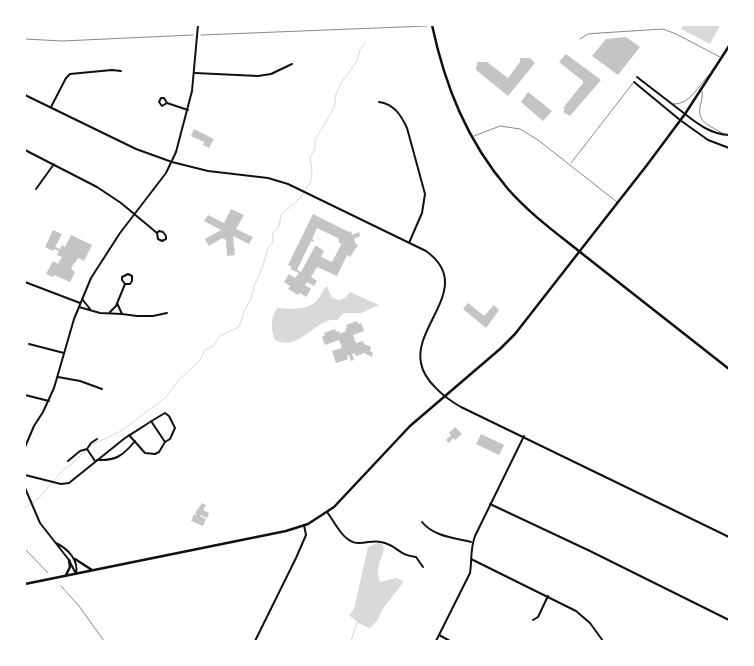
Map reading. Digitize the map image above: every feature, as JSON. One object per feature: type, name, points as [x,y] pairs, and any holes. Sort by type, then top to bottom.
[{"type":"main road","points":[[432,25],[456,107],[480,153],[508,190],[540,220],[729,369]]},
{"type":"main road","points":[[25,584],[278,533],[304,525],[334,507],[408,428],[496,353],[515,334],[680,120],[729,46]]},
{"type":"main road","points":[[75,559],[93,571]]},
{"type":"main road","points":[[65,576],[70,567],[70,560]]},
{"type":"street","points":[[25,447],[49,401],[80,303],[100,263],[172,162],[188,110],[195,74],[198,25]]},
{"type":"street","points":[[195,74],[258,76],[271,74],[292,64]]},
{"type":"street","points":[[51,107],[70,74],[112,70],[121,71]]},
{"type":"street","points":[[637,77],[705,129],[729,135]]},
{"type":"street","points":[[634,82],[680,120],[708,140],[729,148]]},
{"type":"street","points":[[25,95],[136,149],[172,162],[203,170],[278,181],[426,251],[439,265],[444,279],[443,296],[422,345],[420,362],[427,379],[452,402],[461,407],[729,537]]},
{"type":"street","points":[[379,102],[391,106],[403,120],[424,188],[424,206],[409,243]]},
{"type":"street","points":[[167,103],[188,110]]},
{"type":"street","points":[[25,150],[97,187],[135,214],[157,233]]},
{"type":"street","points":[[36,189],[54,164]]},
{"type":"street","points":[[125,274],[132,276],[132,281],[129,284],[125,284],[122,277],[125,274]]},
{"type":"street","points":[[25,282],[80,303]]},
{"type":"street","points":[[109,312],[117,303],[125,284]]},
{"type":"street","points":[[82,299],[90,309]]},
{"type":"street","points":[[117,303],[122,314]]},
{"type":"street","points":[[79,307],[100,313],[109,312],[145,317],[167,313]]},
{"type":"street","points":[[29,344],[64,353]]},
{"type":"street","points":[[58,377],[80,381],[102,389]]},
{"type":"street","points":[[25,395],[49,401]]},
{"type":"street","points":[[25,475],[65,484],[72,481],[129,435],[164,413],[169,416],[175,428],[170,439],[155,454],[145,453],[129,435]]},
{"type":"street","points":[[151,421],[165,442]]},
{"type":"street","points":[[436,641],[467,580],[472,563],[472,542],[524,436]]},
{"type":"street","points":[[68,461],[97,439]]},
{"type":"street","points":[[86,449],[96,460],[109,460],[124,454],[136,441]]},
{"type":"street","points":[[25,488],[40,523],[70,560],[76,574]]},
{"type":"street","points":[[490,504],[590,550],[729,620]]},
{"type":"street","points":[[327,512],[351,542],[358,543],[376,540],[405,556],[416,557],[423,567]]},
{"type":"street","points":[[422,522],[435,533],[472,542]]},
{"type":"street","points":[[255,641],[306,535],[304,525]]},
{"type":"street","points":[[54,542],[61,545],[75,559],[78,566],[76,574]]},
{"type":"street","points":[[471,559],[568,606],[584,617],[603,641]]},
{"type":"street","points":[[533,620],[538,617],[548,596]]},
{"type":"street","points":[[439,635],[450,641]]},
{"type":"lane","points":[[580,40],[588,34],[595,33],[663,29],[722,58]]},
{"type":"lane","points":[[671,104],[686,102],[714,70]]},
{"type":"lane","points":[[570,165],[634,82]]},
{"type":"lane","points":[[702,88],[700,118],[704,123],[725,135]]},
{"type":"lane","points":[[471,137],[500,126],[520,129],[538,140],[618,202]]},
{"type":"path","points":[[438,25],[447,25]]},
{"type":"path","points":[[201,35],[427,26]]},
{"type":"path","points":[[25,40],[62,41],[195,35]]},
{"type":"path","points":[[25,549],[48,573]]},
{"type":"path","points":[[61,586],[79,606],[104,641]]},
{"type":"shaded area","points":[[720,25],[710,44],[681,29],[683,26]]},
{"type":"shaded area","points":[[327,286],[332,298],[339,300],[345,298],[350,292],[379,305],[361,313],[344,313],[337,320],[322,323],[292,342],[284,343],[275,340],[272,323],[275,311],[278,308],[289,309],[310,306],[318,299]]},
{"type":"shaded area","points":[[378,543],[382,544],[384,549],[378,569],[380,582],[396,578],[403,581],[382,610],[378,620],[370,628],[358,623],[349,615],[354,609],[368,547]]},
{"type":"building","points":[[626,37],[640,47],[618,75],[592,56],[606,39]]},
{"type":"building","points":[[566,54],[601,80],[570,116],[563,112],[565,110],[563,108],[583,81],[559,62]]},
{"type":"building","points":[[520,58],[530,58],[535,63],[508,96],[476,70],[477,62],[487,62],[508,78],[520,62]]},
{"type":"building","points":[[528,92],[552,111],[543,121],[521,102]]},
{"type":"building","points":[[194,129],[214,139],[209,148],[203,145],[204,142],[191,136]]},
{"type":"building","points":[[231,209],[244,215],[236,229],[253,237],[249,244],[233,236],[235,255],[227,256],[226,240],[222,238],[209,246],[205,239],[221,230],[204,221],[208,215],[224,223]]},
{"type":"building","points":[[313,214],[349,232],[351,231],[352,235],[359,232],[360,236],[354,239],[358,245],[350,257],[347,255],[337,276],[317,267],[311,277],[317,281],[314,286],[307,282],[305,285],[311,289],[306,297],[288,289],[290,286],[284,282],[289,274],[295,278],[299,273],[290,269],[292,267],[288,265]],"holes":[[[317,228],[340,239],[338,239],[340,244],[342,243],[332,262],[321,257],[324,251],[315,246],[301,272],[297,270],[311,241],[313,242],[314,240],[312,239]]]},
{"type":"building","points":[[53,230],[62,234],[55,247],[60,249],[62,245],[65,247],[71,235],[92,245],[84,261],[78,258],[74,263],[71,269],[75,272],[70,282],[54,275],[53,277],[46,274],[53,261],[58,264],[62,257],[57,255],[59,251],[54,249],[53,251],[45,247]]},
{"type":"building","points":[[468,303],[484,316],[494,305],[499,310],[486,328],[463,309]]},
{"type":"building","points":[[357,321],[358,324],[361,323],[364,331],[353,335],[356,343],[363,341],[364,344],[371,347],[372,357],[364,353],[356,356],[355,353],[352,354],[354,360],[351,361],[349,355],[347,356],[348,359],[336,363],[332,351],[342,348],[339,340],[325,345],[322,337],[325,335],[324,333],[335,329],[340,334],[346,331],[346,325]]},
{"type":"building","points":[[455,427],[462,434],[455,440],[453,438],[449,443],[446,440],[451,435],[449,433]]},
{"type":"building","points":[[481,434],[504,445],[499,455],[476,444]]},
{"type":"building","points":[[202,503],[206,505],[203,510],[209,513],[207,518],[200,515],[206,519],[203,526],[191,521]]},
{"type":"waterway","points":[[25,508],[39,498],[63,470],[92,445],[121,431],[166,397],[178,381],[200,360],[205,350],[213,346],[220,336],[239,327],[244,311],[251,299],[268,248],[273,242],[273,233],[279,227],[281,215],[301,197],[311,181],[310,158],[315,148],[315,140],[332,112],[335,97],[341,83],[357,61],[360,50],[365,43]]},
{"type":"waterway","points":[[351,641],[357,623]]}]
